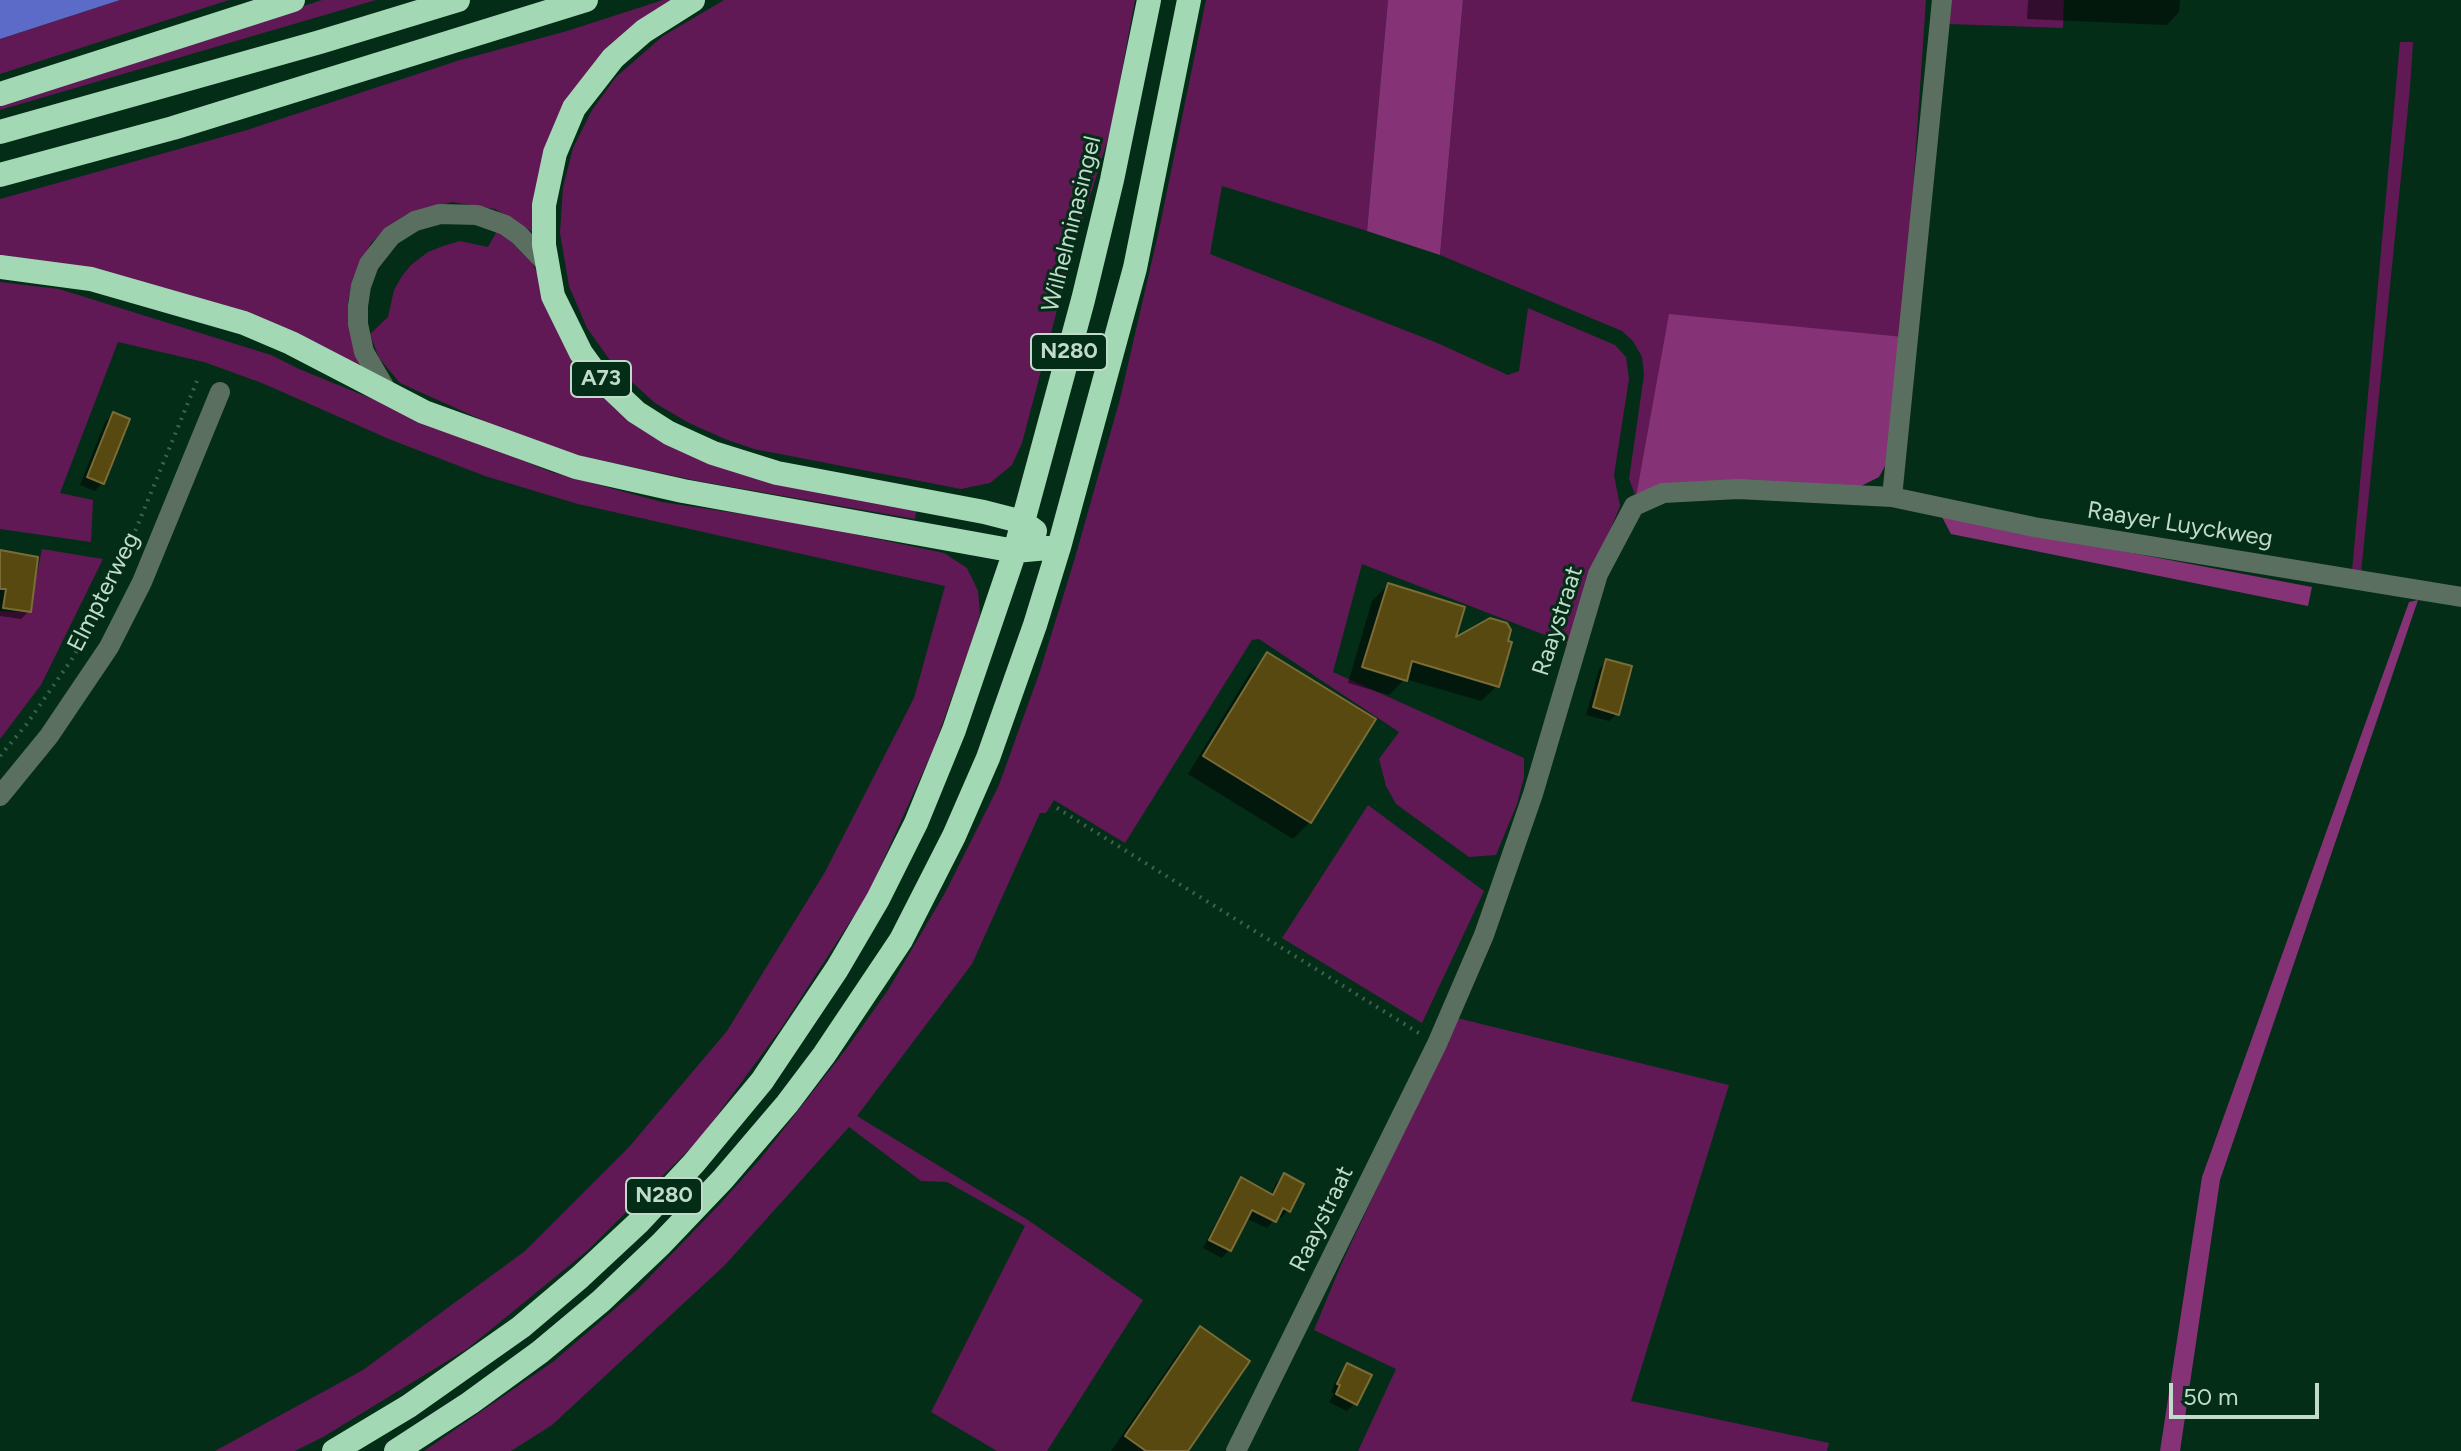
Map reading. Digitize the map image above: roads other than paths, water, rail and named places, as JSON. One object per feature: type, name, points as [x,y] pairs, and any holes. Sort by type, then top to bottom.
[{"type":"highway","points":[[0,94],[293,0]]},
{"type":"highway","points":[[0,132],[458,0]]},
{"type":"highway","points":[[0,175],[187,124],[586,0]]},
{"type":"highway","name":"A73","points":[[693,0],[629,43],[600,72],[574,108],[560,138],[547,180],[543,227],[546,263],[558,309],[588,363],[625,403],[669,433],[713,453],[777,473],[1023,522],[1059,547]]},
{"type":"highway","name":"Wilhelminasingel","points":[[1015,551],[1109,195],[1149,0]]},
{"type":"highway","name":"N280","points":[[396,1451],[482,1395],[540,1352],[601,1301],[661,1244],[723,1179],[779,1113],[824,1055],[901,940],[954,836],[1005,714],[1059,547],[1135,268],[1189,0]]},
{"type":"highway","points":[[0,267],[91,279],[244,323],[291,343],[424,412],[529,452],[618,478],[1015,551],[1059,547]]},
{"type":"highway","name":"N280","points":[[334,1451],[458,1373],[521,1327],[580,1277],[638,1223],[694,1163],[762,1081],[837,969],[902,853],[954,730],[1015,551]]},
{"type":"street","points":[[1892,497],[1942,0]]},
{"type":"street","points":[[390,396],[364,352],[358,306],[369,264],[391,236],[415,221],[440,214],[477,215],[505,225],[546,263]]},
{"type":"street","name":"Elmpterweg","points":[[0,796],[49,736],[109,647],[142,582],[220,392]]},
{"type":"street","name":"Raaystraat","points":[[1236,1451],[1437,1044],[1484,935],[1533,794],[1598,574],[1634,506],[1663,493],[1738,489],[1892,497]]},
{"type":"street","name":"Raayer Luyckweg","points":[[1892,497],[2050,530],[2461,597]]},
{"type":"water","points":[[0,0],[120,0],[0,39]]}]
